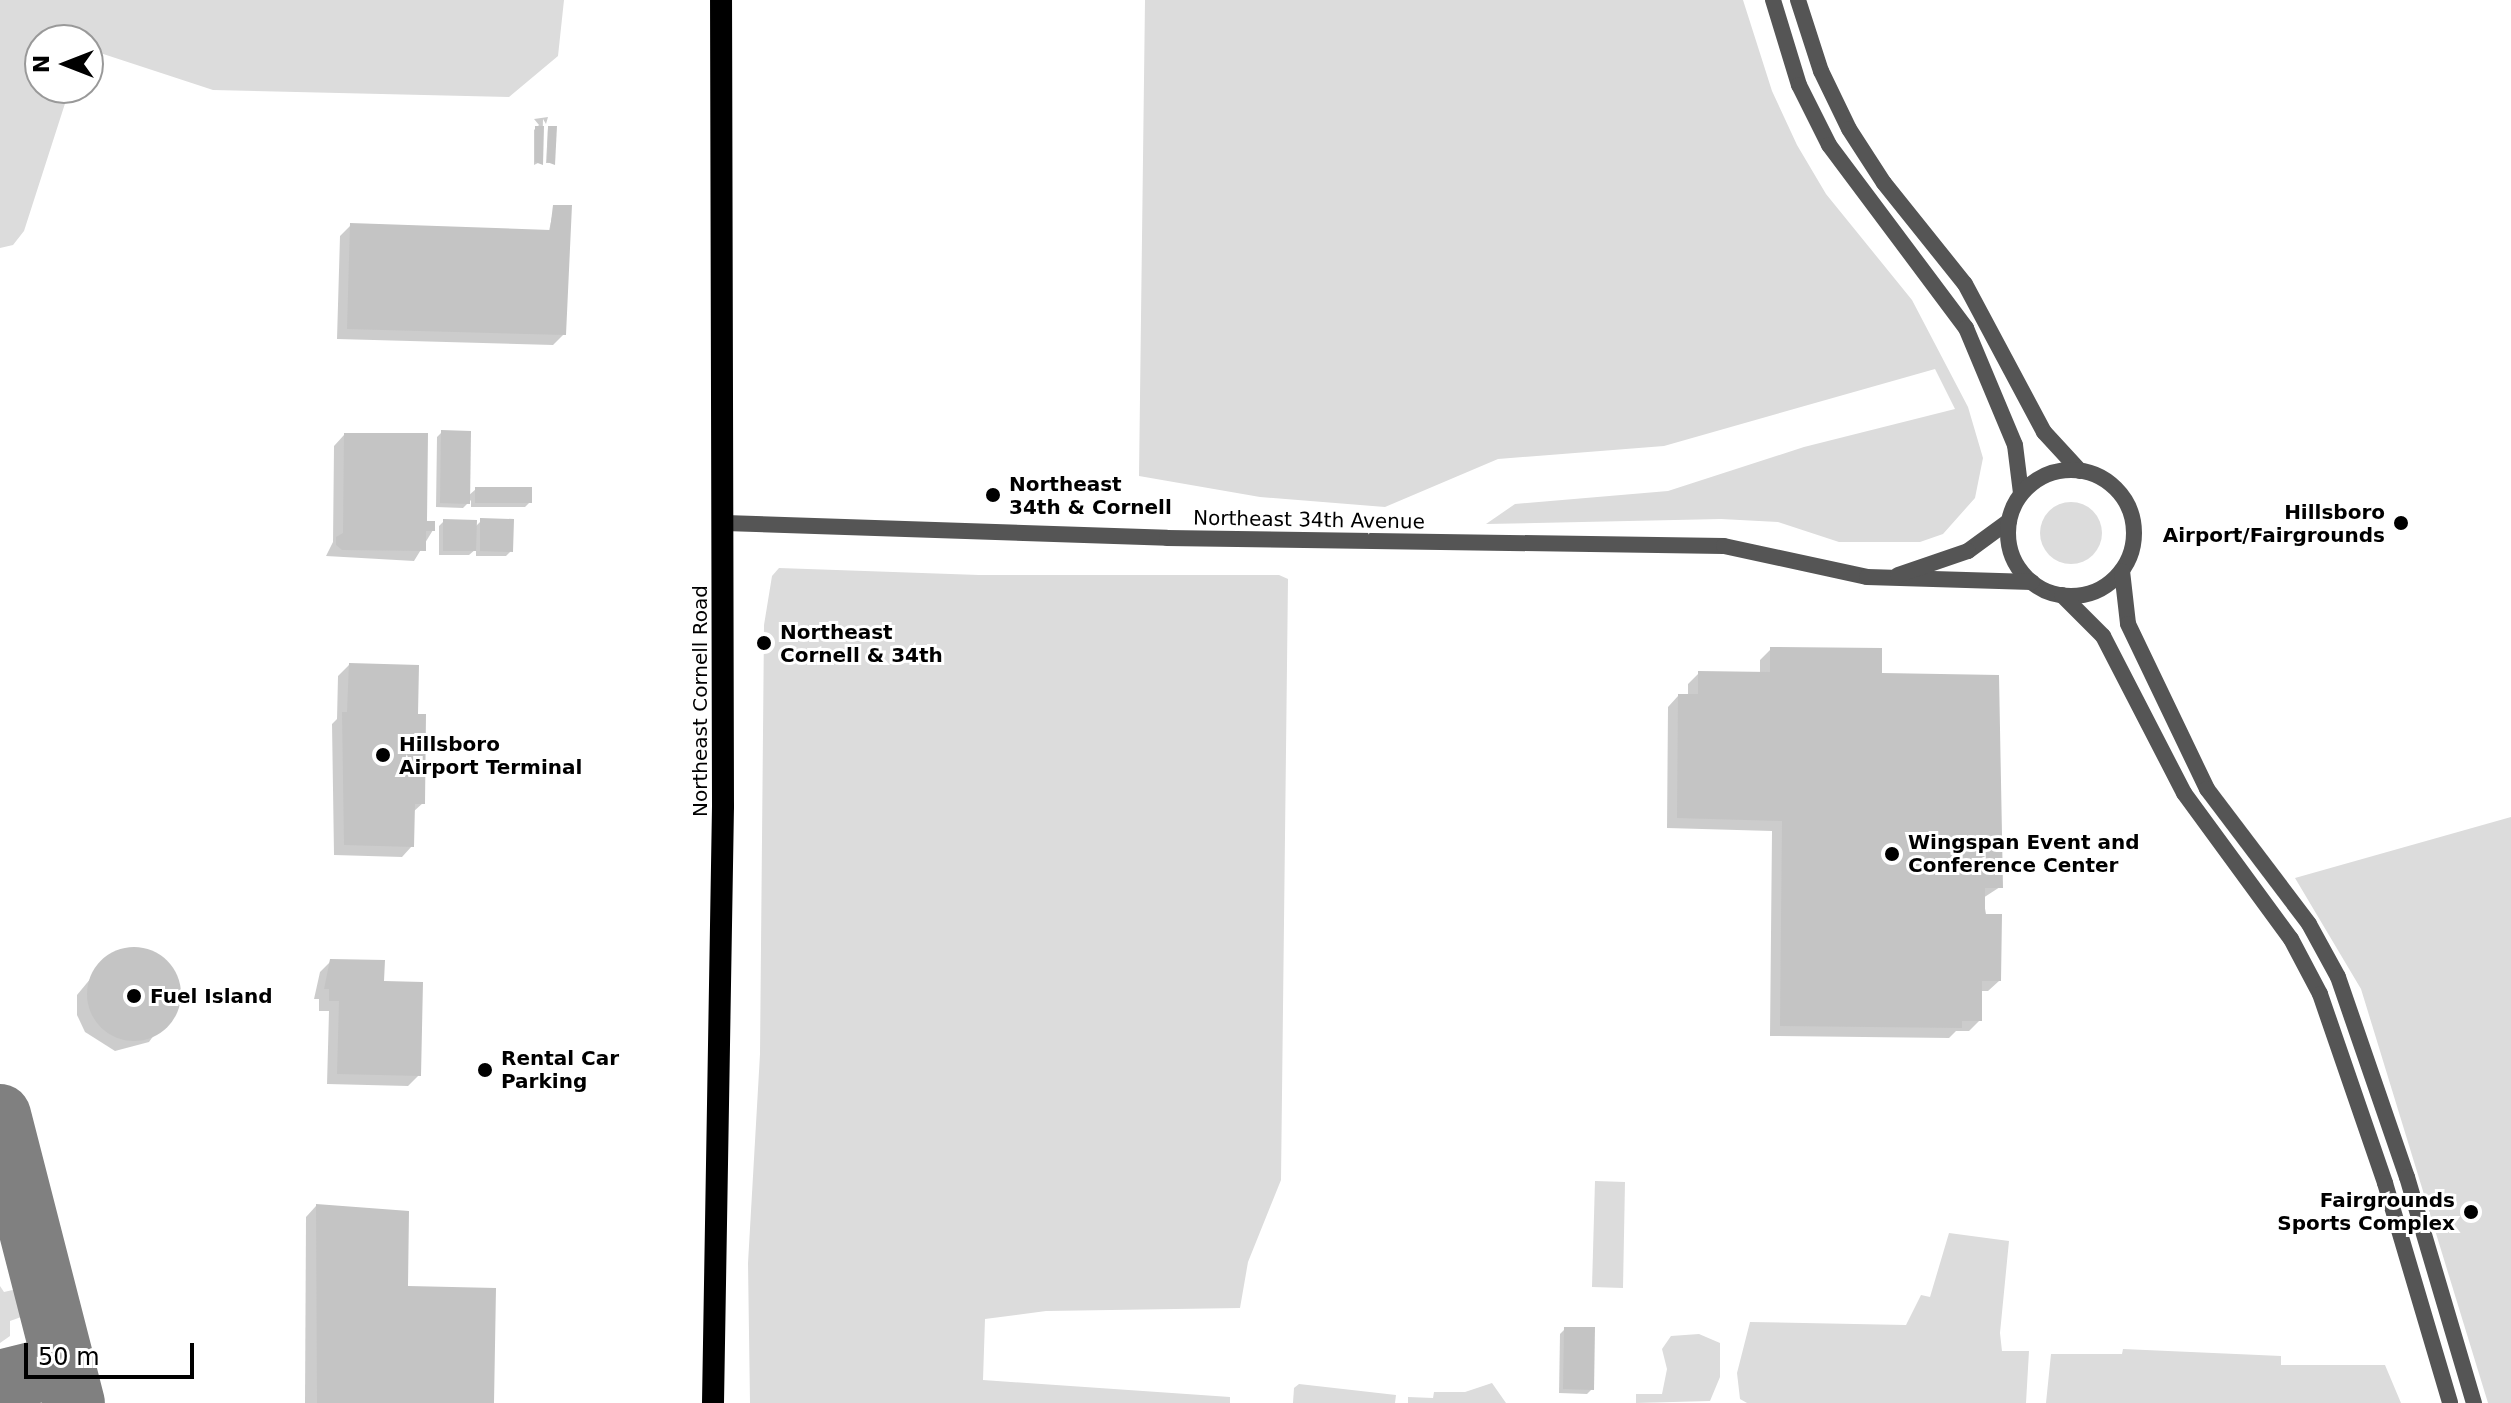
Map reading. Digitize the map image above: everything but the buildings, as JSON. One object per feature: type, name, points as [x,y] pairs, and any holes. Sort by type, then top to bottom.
[{"type":"highway","name":"Northeast Cornell Road","points":[[713,1403],[725,523],[721,0]]},
{"type":"street","points":[[1773,0],[1799,85],[1829,145],[1966,328],[2015,445],[2021,493]]},
{"type":"street","points":[[1798,0],[1821,71],[1849,129],[1884,183],[1965,284],[2044,432],[2080,471],[2113,486],[2130,511],[2133,542],[2122,571],[2128,624],[2207,789],[2309,924],[2338,977],[2393,1134],[2474,1403]]},
{"type":"street","points":[[2080,471],[2045,475],[2021,493],[2009,521],[2012,553],[2032,582],[2062,595],[2103,636],[2184,793],[2291,939],[2320,994],[2385,1183],[2450,1403]]},
{"type":"street","name":"Northeast 34th Avenue","points":[[1889,577],[1968,551],[2009,521]]},
{"type":"street","name":"Northeast 34th Avenue","points":[[725,523],[1167,538],[1724,546],[1840,574],[2032,582]]},
{"type":"street","points":[[2062,595],[2097,590],[2122,571]]},
{"type":"shaded area","points":[[0,0],[564,0],[558,56],[509,97],[213,90],[104,54],[104,24],[24,24],[24,104],[65,104],[24,231],[13,245],[0,248]]},
{"type":"shaded area","points":[[1145,0],[1743,0],[1772,91],[1797,145],[1826,194],[1912,300],[1968,407],[1983,458],[1975,498],[1943,534],[1920,542],[1839,542],[1778,522],[1721,519],[1486,524],[1515,504],[1668,491],[1804,447],[1955,409],[1935,369],[1664,446],[1498,459],[1385,507],[1260,497],[1139,476]]},
{"type":"shaded area","points":[[2071,502],[2083,504],[2093,511],[2100,521],[2100,545],[2093,555],[2083,562],[2071,564],[2059,562],[2049,555],[2042,545],[2040,533],[2042,521],[2049,511],[2059,504]]},
{"type":"shaded area","points":[[779,568],[979,575],[1279,575],[1288,579],[1281,1180],[1248,1262],[1240,1308],[1046,1311],[985,1319],[983,1380],[1230,1397],[1230,1403],[750,1403],[748,1263],[760,1054],[764,625],[772,576]]},
{"type":"shaded area","name":"Fairgrounds Sports Complex","points":[[2511,817],[2511,1403],[2488,1403],[2361,989],[2295,878]]},
{"type":"shaded area","points":[[1595,1181],[1625,1182],[1623,1288],[1592,1287]]},
{"type":"shaded area","points":[[1949,1233],[2009,1241],[2000,1333],[2002,1351],[2029,1351],[2026,1403],[1747,1403],[1740,1399],[1737,1373],[1750,1322],[1906,1325],[1921,1295],[1930,1297]]},
{"type":"shaded area","points":[[0,1286],[4,1292],[17,1289],[24,1316],[10,1321],[10,1336],[0,1343]]},
{"type":"shaded area","points":[[1699,1334],[1720,1343],[1720,1377],[1710,1401],[1636,1403],[1636,1394],[1662,1394],[1667,1369],[1662,1349],[1671,1336]]},
{"type":"shaded area","points":[[2123,1349],[2281,1356],[2281,1365],[2385,1365],[2401,1403],[2046,1403],[2051,1354],[2122,1354]]},
{"type":"shaded area","points":[[1492,1383],[1506,1403],[1408,1403],[1408,1397],[1433,1398],[1434,1392],[1465,1392]]},
{"type":"shaded area","points":[[1299,1384],[1396,1395],[1395,1403],[1293,1403],[1294,1388]]},
{"type":"taxiway","points":[[0,1115],[74,1403]]},
{"type":"taxiway","points":[[0,1381],[64,1365]]},
{"type":"place","name":"Northeast 34th & Cornell","points":[[993,495]]},
{"type":"place","name":"Hillsboro Airport/Fairgrounds","points":[[2401,523]]},
{"type":"place","name":"Northeast Cornell & 34th","points":[[764,643]]},
{"type":"place","name":"Hillsboro Airport Terminal","points":[[383,755]]},
{"type":"place","name":"Wingspan Event and Conference Center","points":[[1892,854]]},
{"type":"place","name":"Fuel Island","points":[[134,996]]},
{"type":"place","name":"Rental Car Parking","points":[[485,1070]]},
{"type":"place","name":"Fairgrounds Sports Complex","points":[[2471,1212]]}]
